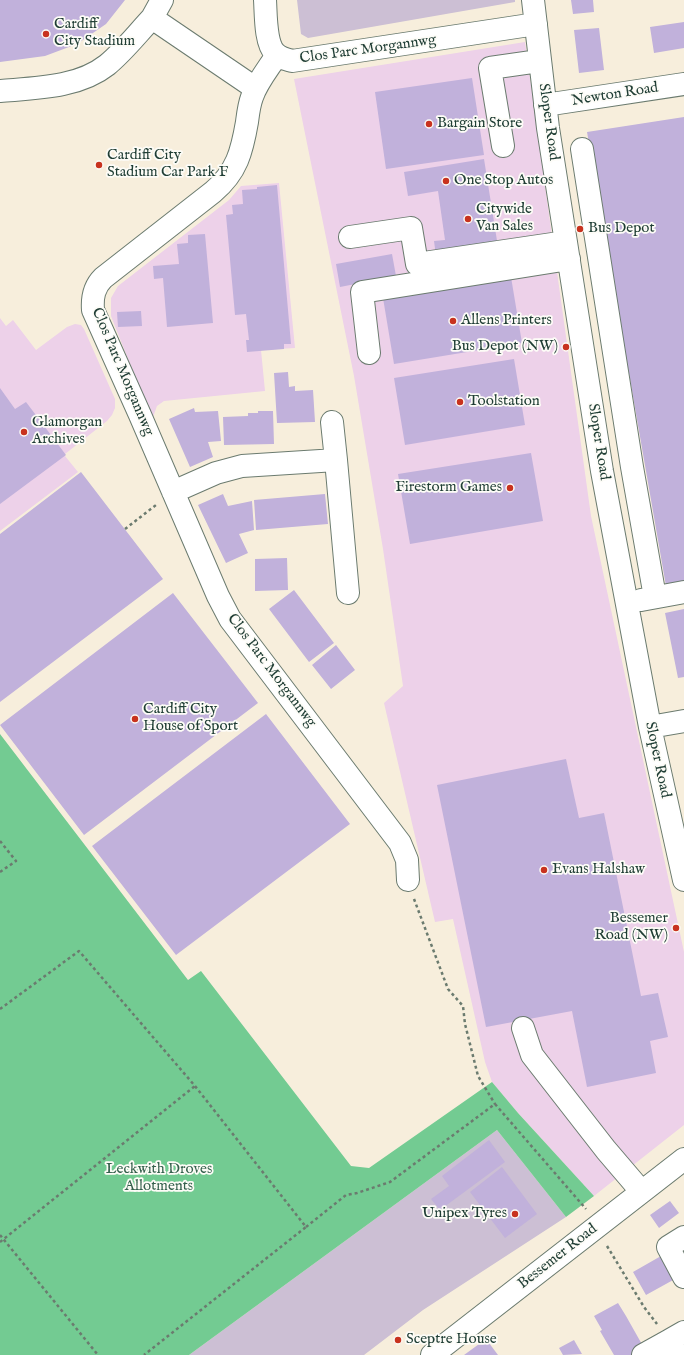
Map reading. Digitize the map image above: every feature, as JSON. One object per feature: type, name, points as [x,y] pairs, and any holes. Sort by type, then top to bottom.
[{"type":"street","points":[[265,0],[269,43],[273,52],[277,55]]},
{"type":"street","name":"Sloper Road","points":[[532,0],[548,128],[602,471],[650,727],[684,880]]},
{"type":"street","points":[[0,91],[63,84],[90,75],[106,66],[125,49],[157,9],[255,88]]},
{"type":"street","name":"Clos Parc Morgannwg","points":[[408,880],[407,860],[400,843],[230,619],[218,596],[140,415],[95,317],[93,310],[93,296],[95,288],[103,278],[222,185],[229,176],[241,153],[249,106],[255,88],[277,55],[283,59],[292,61],[536,24]]},
{"type":"street","points":[[503,146],[490,68],[539,61]]},
{"type":"street","name":"Newton Road","points":[[545,105],[684,84]]},
{"type":"street","points":[[548,128],[566,144],[586,149],[638,466],[655,597]]},
{"type":"street","points":[[350,237],[411,228],[417,264],[568,251]]},
{"type":"street","points":[[369,353],[362,292],[568,251]]},
{"type":"street","points":[[332,422],[348,593]]},
{"type":"street","points":[[174,495],[216,473],[242,466],[336,460]]},
{"type":"street","points":[[602,471],[638,466]]},
{"type":"street","points":[[626,603],[684,592]]},
{"type":"street","points":[[650,727],[684,721]]},
{"type":"street","points":[[523,1028],[532,1054],[606,1150],[642,1191]]},
{"type":"street","name":"Bessemer Road","points":[[432,1355],[684,1159]]},
{"type":"street","points":[[684,1237],[668,1247],[684,1277]]},
{"type":"street","points":[[643,1355],[677,1342]]},
{"type":"path","points":[[125,529],[159,503],[174,495]]},
{"type":"path","points":[[0,841],[16,861],[0,872]]},
{"type":"path","points":[[408,880],[448,989],[463,1006],[465,1024],[478,1076],[495,1104],[597,1226],[644,1307],[677,1342]]},
{"type":"path","points":[[0,1009],[79,951],[195,1086],[306,1227]]},
{"type":"path","points":[[0,1242],[195,1086]]},
{"type":"path","points":[[144,1355],[346,1195],[368,1190],[390,1182],[495,1104]]},
{"type":"path","points":[[0,1235],[98,1355]]},
{"type":"shaded area","points":[[297,0],[515,0],[515,2],[308,38],[301,34]]},
{"type":"shaded area","points":[[525,42],[591,516],[684,952],[684,1125],[594,1196],[518,1113],[492,1082],[485,1062],[453,919],[435,922],[384,703],[403,686],[383,549],[354,376],[294,79]]},
{"type":"shaded area","points":[[279,183],[295,348],[261,350],[265,391],[164,401],[157,406],[152,420],[111,316],[111,298],[118,286],[229,200],[241,186]]},
{"type":"shaded area","points":[[0,318],[6,326],[13,320],[36,350],[67,327],[75,324],[81,325],[115,399],[115,408],[107,421],[65,454],[78,472],[0,531]]},
{"type":"shaded area","points":[[497,1130],[566,1217],[423,1310],[364,1355],[189,1355]]},
{"type":"green space","name":"Leckwith Droves Allotments","points":[[0,734],[188,980],[201,971],[351,1166],[369,1168],[492,1082],[518,1113],[594,1196],[566,1217],[497,1130],[189,1355],[0,1355]]},
{"type":"building","name":"Cardiff City Stadium","points":[[0,0],[125,0],[106,24],[77,44],[45,56],[0,62]]},
{"type":"building","points":[[571,0],[593,0],[594,12],[573,14]]},
{"type":"building","points":[[684,22],[684,48],[654,53],[650,27]]},
{"type":"building","points":[[599,28],[604,70],[579,73],[574,30]]},
{"type":"building","name":"Bargain Store","points":[[472,78],[484,155],[386,169],[375,92]]},
{"type":"building","points":[[684,117],[684,582],[666,586],[587,132]]},
{"type":"building","points":[[484,159],[498,247],[436,256],[434,241],[445,240],[438,191],[408,196],[404,172]]},
{"type":"building","points":[[277,185],[291,344],[284,344],[284,349],[247,352],[246,340],[249,340],[246,314],[235,315],[226,215],[233,214],[232,205],[243,204],[242,190]]},
{"type":"building","points":[[205,234],[213,323],[167,327],[163,278],[154,279],[153,266],[179,264],[177,244],[188,243],[188,235]]},
{"type":"building","points":[[392,254],[396,276],[340,287],[336,264]]},
{"type":"building","name":"Allens Printers","points":[[511,277],[522,343],[394,364],[383,298]]},
{"type":"building","points":[[141,311],[142,326],[118,327],[117,312]]},
{"type":"building","name":"Toolstation","points":[[514,359],[525,425],[405,445],[394,378]]},
{"type":"building","points":[[288,372],[289,387],[295,386],[295,391],[313,390],[315,422],[277,423],[274,373]]},
{"type":"building","name":"Glamorgan Archives","points":[[0,388],[15,409],[26,402],[66,455],[0,504]]},
{"type":"building","points":[[194,408],[195,412],[218,411],[221,441],[208,442],[213,457],[190,467],[169,419]]},
{"type":"building","points":[[258,411],[273,411],[274,444],[224,445],[223,417],[248,416],[248,413],[258,413]]},
{"type":"building","points":[[531,453],[543,521],[410,544],[398,474]]},
{"type":"building","points":[[81,472],[163,579],[0,702],[0,534]]},
{"type":"building","points":[[223,494],[228,506],[252,501],[254,530],[239,534],[248,553],[226,563],[198,505]]},
{"type":"building","points":[[325,494],[328,524],[256,530],[254,500]]},
{"type":"building","points":[[287,558],[288,590],[255,591],[255,559]]},
{"type":"building","points":[[294,590],[334,643],[309,662],[269,609]]},
{"type":"building","points":[[173,593],[258,703],[84,835],[0,725]]},
{"type":"building","points":[[684,609],[684,677],[678,678],[665,613]]},
{"type":"building","points":[[336,645],[355,670],[331,689],[312,665]]},
{"type":"building","points":[[266,714],[350,824],[176,955],[92,846]]},
{"type":"building","points":[[566,759],[579,818],[604,813],[641,996],[658,993],[668,1037],[650,1041],[656,1073],[587,1087],[572,1011],[486,1027],[437,785]]},
{"type":"building","points":[[489,1140],[505,1162],[440,1210],[431,1199],[449,1186],[442,1176]]},
{"type":"building","points":[[502,1167],[537,1214],[505,1238],[470,1192]]},
{"type":"building","points":[[670,1201],[679,1213],[659,1228],[650,1215]]},
{"type":"building","points":[[684,1249],[684,1274],[646,1295],[633,1272],[661,1256]]},
{"type":"building","points":[[618,1303],[648,1355],[614,1355],[600,1331],[602,1330],[594,1316]]},
{"type":"building","points":[[486,1339],[498,1355],[464,1355]]},
{"type":"building","points":[[574,1340],[582,1354],[563,1355],[559,1348]]},
{"type":"place","name":"Cardiff City Stadium","points":[[46,34]]},
{"type":"place","name":"Bargain Store","points":[[429,124]]},
{"type":"place","name":"Cardiff City Stadium Car Park F","points":[[99,165]]},
{"type":"place","name":"One Stop Autos","points":[[446,181]]},
{"type":"place","name":"Citywide Van Sales","points":[[468,219]]},
{"type":"place","name":"Bus Depot","points":[[580,229]]},
{"type":"place","name":"Allens Printers","points":[[453,321]]},
{"type":"place","name":"Bus Depot (NW)","points":[[566,347]]},
{"type":"place","name":"Toolstation","points":[[460,402]]},
{"type":"place","name":"Glamorgan Archives","points":[[24,432]]},
{"type":"place","name":"Firestorm Games","points":[[510,488]]},
{"type":"place","name":"Cardiff City House of Sport","points":[[135,719]]},
{"type":"place","name":"Evans Halshaw","points":[[544,870]]},
{"type":"place","name":"Bessemer Road (NW)","points":[[676,928]]},
{"type":"place","name":"Unipex Tyres","points":[[515,1214]]},
{"type":"place","name":"Sceptre House","points":[[398,1340]]}]
